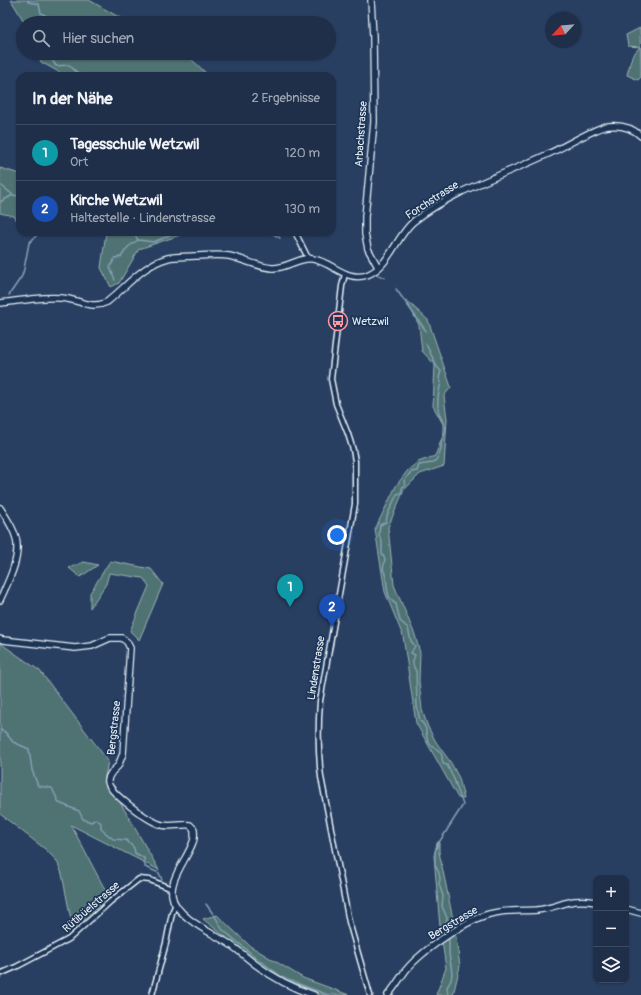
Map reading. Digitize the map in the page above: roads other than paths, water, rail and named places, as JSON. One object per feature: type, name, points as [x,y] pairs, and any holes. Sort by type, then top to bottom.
[{"type":"street","name":"Arbachstrasse","points":[[371,0],[374,55],[374,122],[365,218],[365,234],[368,249],[378,267]]},
{"type":"street","name":"Forchstrasse","points":[[308,258],[316,259],[352,276],[362,276],[368,274],[378,267],[388,256],[409,226],[428,211],[476,184],[546,155],[603,127],[614,125],[625,126],[641,136]]},
{"type":"street","points":[[0,303],[62,298],[90,306],[99,305],[107,302],[152,265],[175,257],[222,256],[263,266],[279,268],[308,258],[298,236]]},
{"type":"street","name":"Lindenstrasse","points":[[345,274],[342,286],[331,379],[336,404],[353,450],[355,461],[355,504],[320,701],[318,723],[319,756],[321,776],[349,922],[370,995]]},
{"type":"street","points":[[0,508],[16,537],[18,547],[14,565],[0,600]]},
{"type":"street","name":"Bergstrasse","points":[[0,639],[75,648],[92,646],[110,638],[122,638],[127,642],[130,648],[123,754],[119,764],[110,774],[108,782],[110,788],[123,801],[158,824],[166,826],[190,825],[194,830],[194,840],[172,889]]},
{"type":"street","name":"Rütibüelstrasse","points":[[0,974],[69,939],[135,880],[142,878],[172,889]]},
{"type":"street","points":[[172,889],[172,895],[176,906],[196,923],[266,972],[293,988],[314,995]]},
{"type":"street","name":"Bergstrasse","points":[[388,995],[406,970],[419,957],[444,938],[481,917],[494,913],[538,910],[578,900],[593,902]]},
{"type":"street","points":[[152,995],[166,943],[172,913],[176,906]]},
{"type":"street","points":[[629,910],[641,913]]},
{"type":"waterway","points":[[28,0],[28,2],[39,4],[41,13],[46,16]]},
{"type":"waterway","points":[[52,60],[56,66],[69,65],[77,72]]},
{"type":"waterway","points":[[2,186],[13,195]]},
{"type":"waterway","points":[[0,202],[13,195],[16,196]]},
{"type":"waterway","points":[[9,295],[22,276],[29,243],[36,236]]},
{"type":"waterway","points":[[136,236],[138,240],[154,242],[168,236]]},
{"type":"waterway","points":[[115,280],[110,267],[115,258],[121,257],[128,247],[138,240]]},
{"type":"waterway","points":[[375,274],[385,278]]},
{"type":"waterway","points":[[396,289],[426,331]]},
{"type":"waterway","points":[[426,344],[437,367],[441,371],[439,378],[441,382],[438,408],[445,427],[444,436],[441,441],[441,450],[439,456],[433,463],[419,465],[417,471],[411,472],[404,481],[405,486],[403,486],[401,493],[397,494],[387,516],[386,522],[380,525],[379,535],[382,542],[382,554],[385,559],[383,569],[389,597],[396,604],[400,621],[408,628],[411,641],[415,646],[411,653],[415,655],[413,663],[416,671],[417,706],[420,721],[425,727],[428,741],[432,747],[441,753],[443,764],[447,765],[454,779],[463,805],[438,844],[435,852],[435,865],[439,873],[439,884],[443,896],[442,906],[447,918],[446,924],[443,925],[444,930],[447,933]]},
{"type":"waterway","points":[[0,730],[5,732],[13,742],[29,749],[32,770],[38,786],[52,788],[59,803],[79,811],[83,819],[91,822],[96,819],[101,823],[101,829],[113,839],[126,840],[134,848],[135,853],[144,858],[145,867],[159,873],[162,880]]},
{"type":"waterway","points":[[206,904],[222,929],[283,978],[328,995]]},
{"type":"waterway","points":[[448,936],[452,974],[450,983],[447,987],[448,995]]},
{"type":"place","name":"Wetzwil","points":[[338,321]]},
{"type":"place","name":"Tagesschule Wetzwil","points":[[290,607]]},
{"type":"place","name":"Kirche Wetzwil","points":[[332,627]]}]
